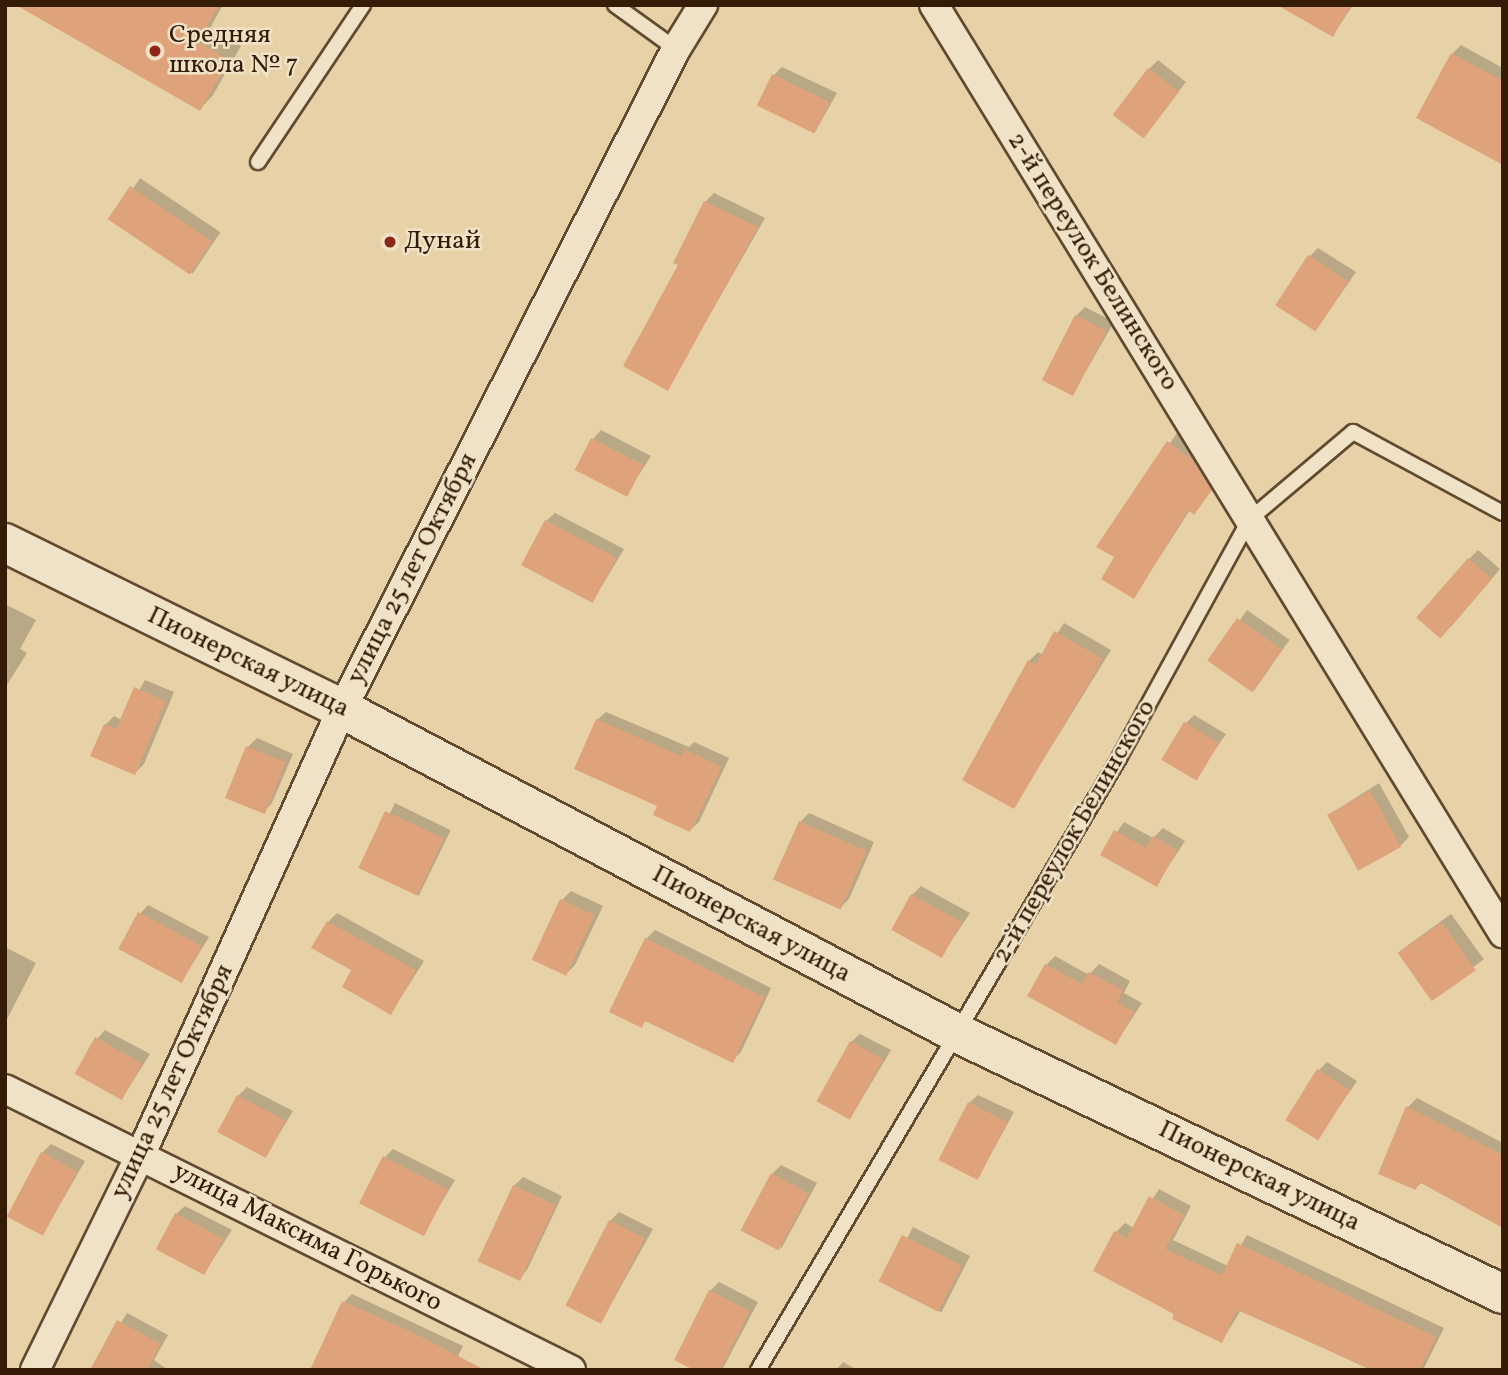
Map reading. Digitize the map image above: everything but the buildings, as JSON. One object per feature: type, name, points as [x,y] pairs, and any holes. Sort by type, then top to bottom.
[{"type":"street","name":"улица 25 лет Октября","points":[[35,1370],[141,1154],[342,709],[676,49],[703,5]]},
{"type":"street","name":"2-й переулок Белинского","points":[[934,5],[1503,933]]},
{"type":"street","name":"Пионерская улица","points":[[5,543],[342,709],[959,1034],[1503,1294]]},
{"type":"street","name":"улица Максима Горького","points":[[5,1089],[141,1154],[571,1370]]},
{"type":"lane","points":[[258,162],[363,5]]},
{"type":"lane","points":[[615,5],[676,49]]},
{"type":"lane","name":"2-й переулок Белинского","points":[[758,1370],[959,1034],[1250,519],[1353,432],[1503,513]]},
{"type":"place","name":"Средняя школа № 7","points":[[155,51]]},
{"type":"place","name":"Дунай","points":[[390,242]]}]
